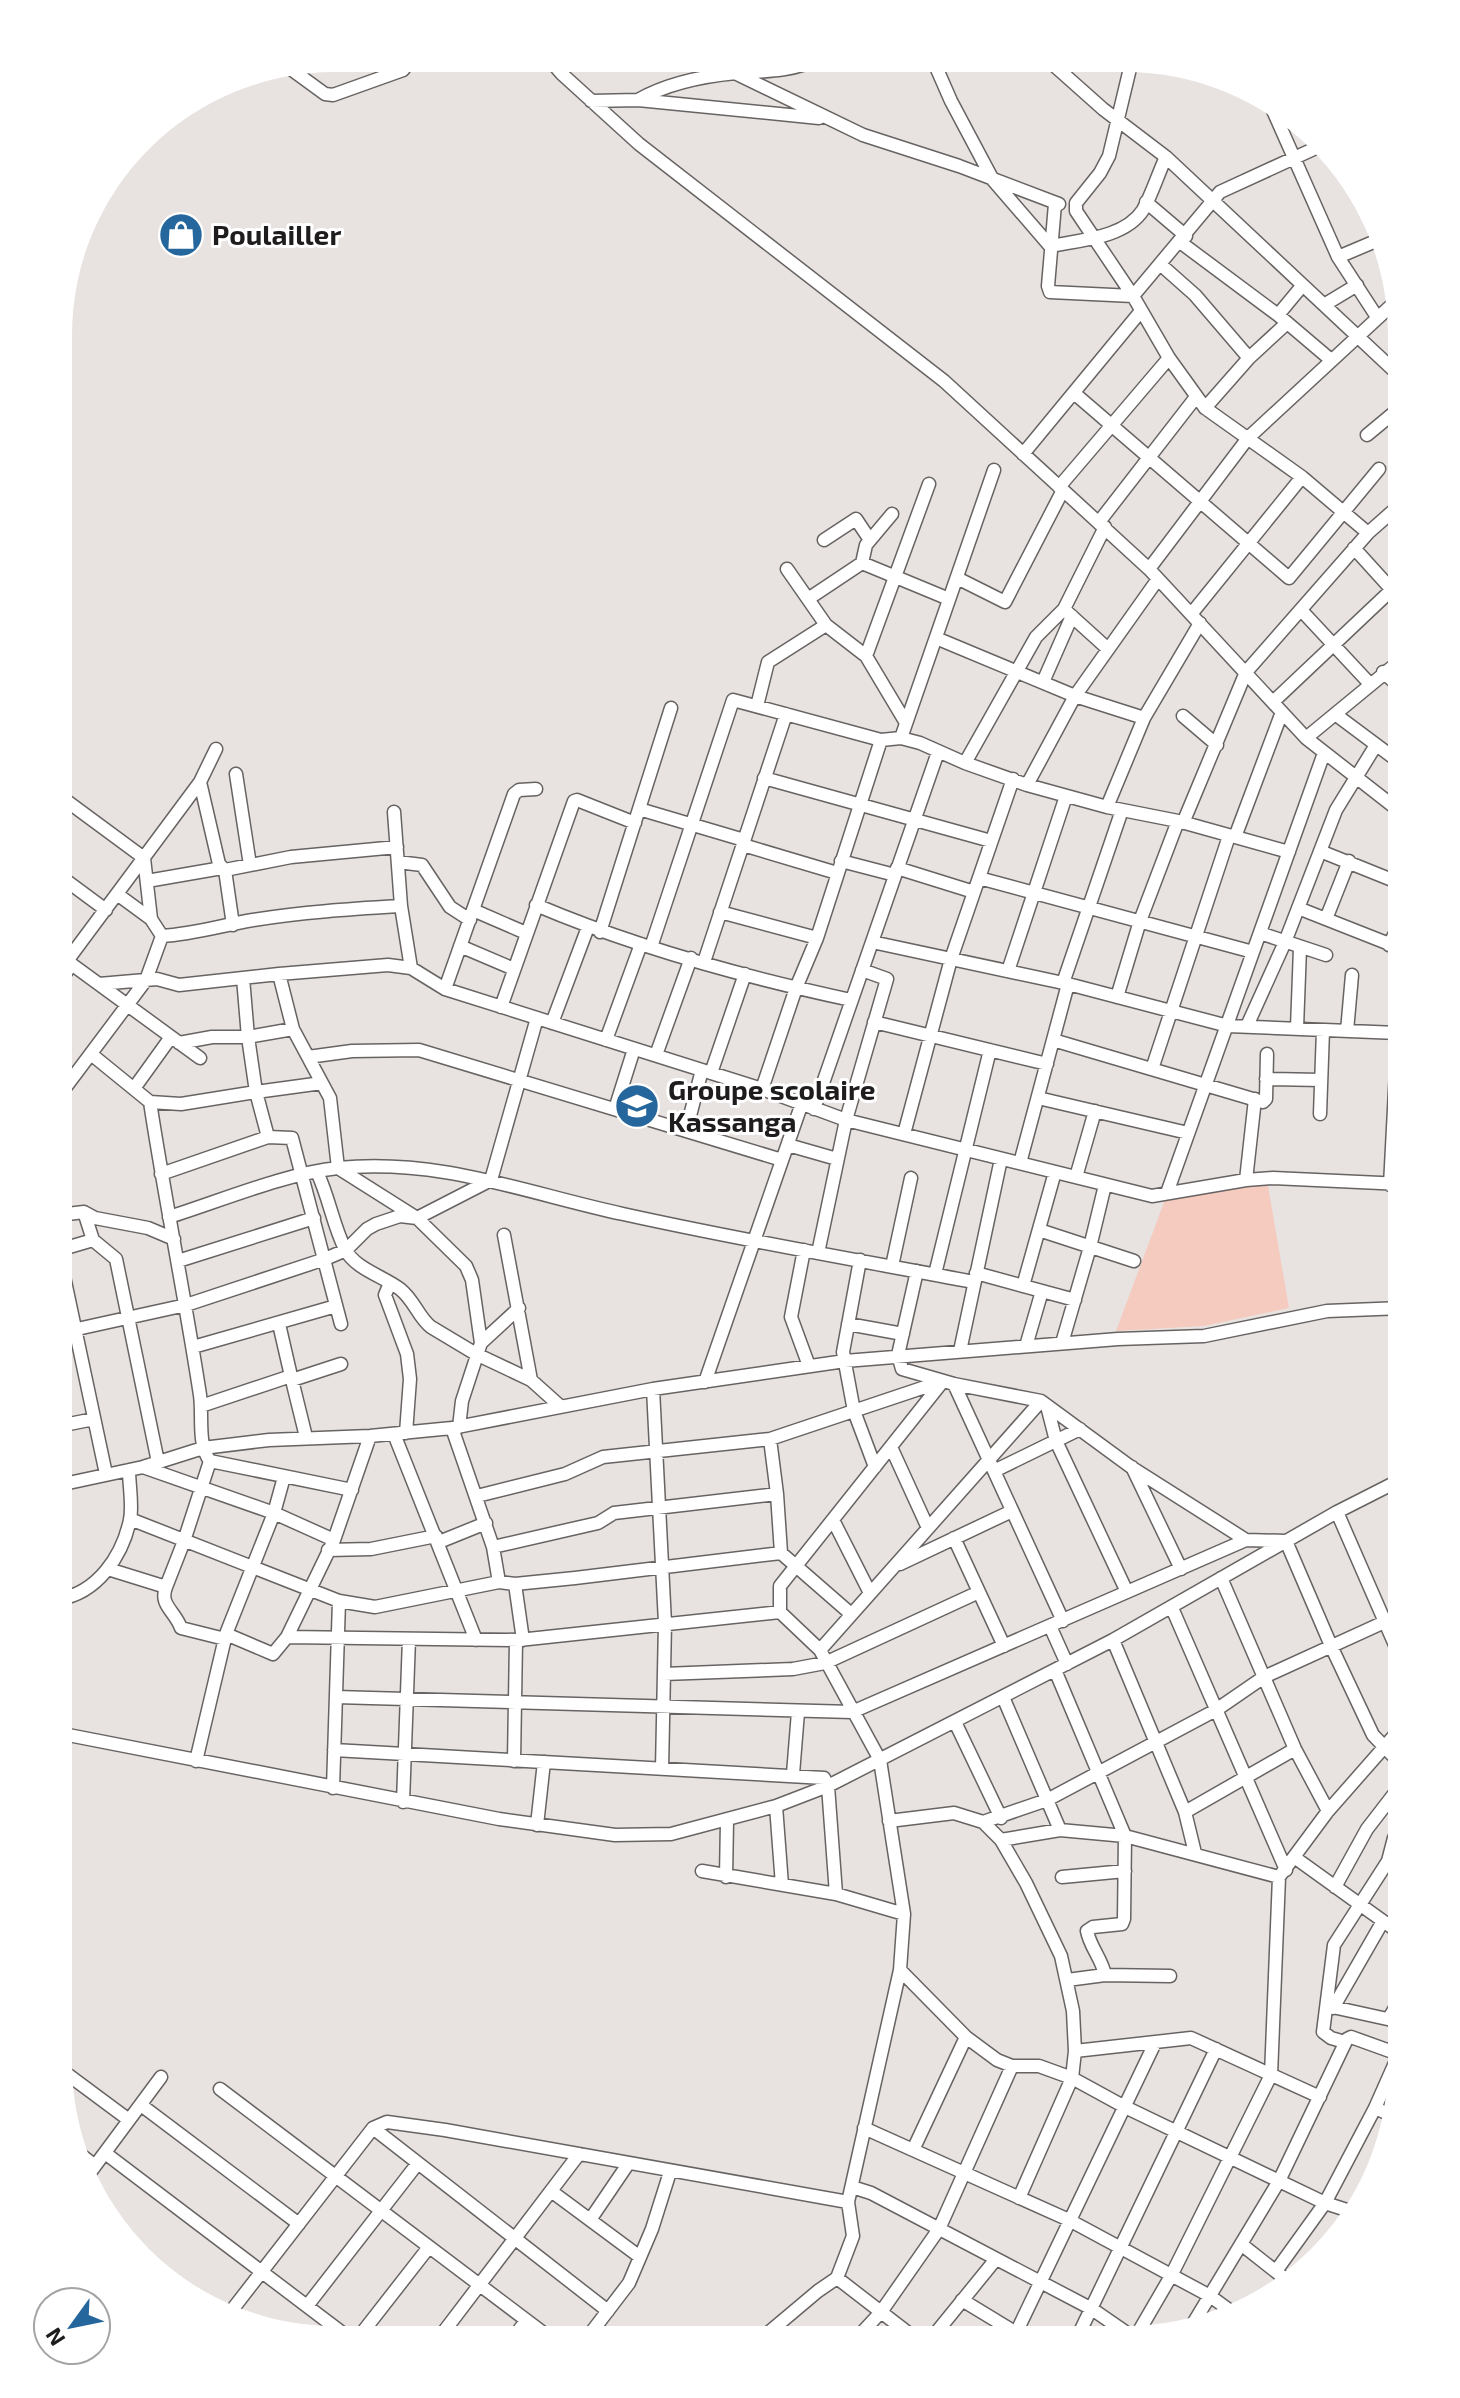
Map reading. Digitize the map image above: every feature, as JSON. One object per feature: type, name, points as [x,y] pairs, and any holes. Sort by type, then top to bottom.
[{"type":"street","points":[[298,75],[325,94],[333,95],[397,72]]},
{"type":"street","points":[[562,72],[639,144],[944,381],[1153,574],[1306,738],[1388,802]]},
{"type":"street","points":[[638,100],[660,90],[749,72]]},
{"type":"street","points":[[938,72],[993,180],[1050,246]]},
{"type":"street","points":[[1062,72],[1166,157],[1388,365]]},
{"type":"street","points":[[1075,206],[1106,163],[1129,72]]},
{"type":"street","points":[[738,73],[863,135],[932,157],[1055,204],[1075,206]]},
{"type":"street","points":[[591,101],[638,100],[827,119]]},
{"type":"street","points":[[1278,122],[1338,257],[1377,317]]},
{"type":"street","points":[[1133,296],[1220,192],[1312,150]]},
{"type":"street","points":[[1050,246],[1094,237],[1131,223],[1146,202],[1166,157]]},
{"type":"street","points":[[1146,202],[1183,239],[1331,360]]},
{"type":"street","points":[[1055,204],[1048,286],[1052,294],[1133,296]]},
{"type":"street","points":[[1075,206],[1169,358],[1205,408],[1302,477],[1368,533]]},
{"type":"street","points":[[1338,257],[1371,243]]},
{"type":"street","points":[[1160,264],[1203,303],[1249,358]]},
{"type":"street","points":[[1324,305],[1357,285]]},
{"type":"street","points":[[1205,408],[1283,319],[1302,286]]},
{"type":"street","points":[[1027,785],[1075,696],[1108,649],[1199,502],[1248,438],[1386,310]]},
{"type":"street","points":[[1023,454],[1141,311]]},
{"type":"street","points":[[957,578],[1005,602],[1061,489],[1169,358]]},
{"type":"street","points":[[1074,393],[1289,578],[1379,469]]},
{"type":"street","points":[[1043,682],[1102,524],[1196,397]]},
{"type":"street","points":[[1367,435],[1388,418]]},
{"type":"street","points":[[901,738],[994,470]]},
{"type":"street","points":[[1107,807],[1144,718],[1196,618],[1246,543],[1302,477]]},
{"type":"street","points":[[866,656],[929,484]]},
{"type":"street","points":[[808,599],[862,563],[870,540],[892,514]]},
{"type":"street","points":[[1117,997],[1140,921],[1246,672],[1354,548],[1388,515]]},
{"type":"street","points":[[824,540],[856,519],[870,540]]},
{"type":"street","points":[[1354,548],[1388,585]]},
{"type":"street","points":[[862,563],[949,599]]},
{"type":"street","points":[[787,569],[826,625],[866,656],[906,723]]},
{"type":"street","points":[[1152,1069],[1278,707],[1334,645],[1388,594]]},
{"type":"street","points":[[1301,610],[1370,684]]},
{"type":"street","points":[[1068,612],[1108,649]]},
{"type":"street","points":[[965,763],[1036,637],[1068,612]]},
{"type":"street","points":[[757,706],[768,662],[826,625]]},
{"type":"street","points":[[936,638],[1075,696],[1144,718]]},
{"type":"street","points":[[1306,738],[1388,669]]},
{"type":"street","points":[[1383,672],[1388,676]]},
{"type":"street","points":[[606,1040],[692,825],[733,700],[881,740],[901,738],[920,743],[1027,785],[1289,852]]},
{"type":"street","points":[[552,1023],[594,930],[635,823],[671,708]]},
{"type":"street","points":[[656,1055],[720,912],[786,714]]},
{"type":"street","points":[[1335,714],[1388,754]]},
{"type":"street","points":[[1183,716],[1217,745]]},
{"type":"street","points":[[762,1089],[796,988],[817,938],[881,740]]},
{"type":"street","points":[[1247,1026],[1285,942],[1336,810],[1376,745]]},
{"type":"street","points":[[72,952],[200,782],[216,749]]},
{"type":"street","points":[[705,1382],[782,1160],[808,1106],[851,1000],[938,752]]},
{"type":"street","points":[[1167,1193],[1324,753]]},
{"type":"street","points":[[236,774],[250,865]]},
{"type":"street","points":[[764,778],[991,841]]},
{"type":"street","points":[[904,1134],[951,959],[1013,779]]},
{"type":"street","points":[[200,782],[223,869],[233,925]]},
{"type":"street","points":[[445,989],[514,794],[519,790],[536,789]]},
{"type":"street","points":[[1008,971],[1066,796]]},
{"type":"street","points":[[501,1007],[574,801],[635,823]]},
{"type":"street","points":[[72,805],[144,858],[151,919]]},
{"type":"street","points":[[639,809],[743,843],[839,867],[896,871],[974,892]]},
{"type":"street","points":[[1020,1163],[1066,984],[1122,810]]},
{"type":"street","points":[[394,812],[401,906],[411,968]]},
{"type":"street","points":[[147,881],[346,850],[397,847]]},
{"type":"street","points":[[1320,851],[1388,878]]},
{"type":"street","points":[[1326,919],[1349,861]]},
{"type":"street","points":[[398,862],[422,865],[450,907],[526,933]]},
{"type":"street","points":[[979,878],[1253,952]]},
{"type":"street","points":[[72,887],[106,910]]},
{"type":"street","points":[[117,894],[151,919],[162,936]]},
{"type":"street","points":[[536,905],[594,930],[646,946],[796,988],[851,1000]]},
{"type":"street","points":[[162,936],[191,934],[302,913],[401,906]]},
{"type":"street","points":[[1298,908],[1388,944]]},
{"type":"street","points":[[720,912],[817,938]]},
{"type":"street","points":[[1260,933],[1326,955]]},
{"type":"street","points":[[72,1079],[146,980],[162,936]]},
{"type":"street","points":[[872,942],[1066,984],[1228,1026],[1388,1033]]},
{"type":"street","points":[[460,946],[514,969]]},
{"type":"street","points":[[1297,1028],[1300,948]]},
{"type":"street","points":[[72,964],[200,1058]]},
{"type":"street","points":[[99,984],[157,979],[179,985],[388,965],[411,968],[445,989],[707,1071],[846,1120],[1152,1196],[1273,1178],[1388,1184]]},
{"type":"street","points":[[818,1253],[846,1120],[887,979],[862,970]]},
{"type":"street","points":[[279,974],[293,1029],[330,1098],[338,1168]]},
{"type":"street","points":[[686,1131],[745,974]]},
{"type":"street","points":[[1347,1031],[1352,975]]},
{"type":"street","points":[[243,978],[256,1092],[268,1137]]},
{"type":"street","points":[[74,1329],[186,1305],[325,1259],[346,1250],[376,1224],[400,1216],[417,1218],[491,1180],[537,1018]]},
{"type":"street","points":[[874,1022],[1047,1064]]},
{"type":"street","points":[[135,1087],[175,1040],[248,1037],[293,1029]]},
{"type":"street","points":[[1320,1114],[1323,1030]]},
{"type":"street","points":[[1053,1040],[1263,1102],[1266,1099],[1267,1054]]},
{"type":"street","points":[[615,1109],[634,1049]]},
{"type":"street","points":[[308,1057],[352,1051],[419,1050],[782,1160]]},
{"type":"street","points":[[935,1274],[990,1050]]},
{"type":"street","points":[[91,1054],[150,1102],[193,1347],[203,1448],[210,1461],[162,1596],[164,1603],[175,1613],[181,1628],[226,1636],[273,1654],[287,1637],[331,1545],[370,1436]]},
{"type":"street","points":[[1266,1079],[1321,1080]]},
{"type":"street","points":[[150,1102],[181,1104],[322,1083]]},
{"type":"street","points":[[1038,1098],[1188,1133]]},
{"type":"street","points":[[1246,1180],[1255,1099]]},
{"type":"street","points":[[1076,1177],[1095,1111]]},
{"type":"street","points":[[161,1174],[268,1137],[292,1138],[310,1174],[327,1192],[346,1250],[358,1263],[414,1301],[426,1323],[479,1348],[531,1380],[560,1406]]},
{"type":"street","points":[[788,1145],[837,1159]]},
{"type":"street","points":[[960,1351],[1001,1159]]},
{"type":"street","points":[[338,1168],[417,1218],[466,1266],[472,1280],[479,1348],[455,1428],[493,1547],[499,1582]]},
{"type":"street","points":[[169,1217],[338,1168],[429,1168],[491,1180],[620,1214],[917,1271],[1023,1286],[1075,1300]]},
{"type":"street","points":[[1023,1286],[1055,1172]]},
{"type":"street","points":[[310,1174],[314,1218],[341,1324]]},
{"type":"street","points":[[892,1266],[911,1178]]},
{"type":"street","points":[[1062,1343],[1105,1185]]},
{"type":"street","points":[[72,1213],[84,1212],[95,1218],[148,1228],[174,1239]]},
{"type":"street","points":[[84,1212],[93,1240],[116,1259],[158,1462]]},
{"type":"street","points":[[178,1261],[314,1218]]},
{"type":"street","points":[[1039,1230],[1134,1261]]},
{"type":"street","points":[[504,1235],[531,1380]]},
{"type":"street","points":[[72,1247],[93,1240]]},
{"type":"street","points":[[804,1250],[791,1317],[809,1366]]},
{"type":"street","points":[[860,1260],[843,1352],[854,1411],[875,1467]]},
{"type":"street","points":[[917,1271],[898,1355],[900,1365],[907,1372],[1044,1404],[1131,1467],[1246,1540]]},
{"type":"street","points":[[390,1283],[385,1295],[407,1354],[410,1379],[400,1434],[476,1640]]},
{"type":"street","points":[[1026,1346],[1042,1291]]},
{"type":"street","points":[[193,1347],[336,1306]]},
{"type":"street","points":[[479,1348],[519,1308]]},
{"type":"street","points":[[72,1482],[143,1467],[203,1448],[306,1437],[370,1436],[455,1428],[653,1389],[845,1361],[1062,1343],[1204,1336],[1327,1311],[1387,1309]]},
{"type":"street","points":[[72,1321],[106,1474]]},
{"type":"street","points":[[279,1324],[306,1437]]},
{"type":"street","points":[[848,1324],[903,1334]]},
{"type":"street","points":[[201,1406],[341,1364]]},
{"type":"street","points":[[477,1496],[565,1474],[603,1457],[770,1439],[948,1383]]},
{"type":"street","points":[[780,2326],[837,2278],[853,2236],[848,2202],[900,1970],[904,1914],[880,1760],[820,1650],[780,1612],[780,1586],[891,1447],[948,1383]]},
{"type":"street","points":[[948,1383],[991,1466],[1063,1621]]},
{"type":"street","points":[[653,1389],[665,1623],[662,1769]]},
{"type":"street","points":[[1044,1404],[1056,1441],[1127,1592]]},
{"type":"street","points":[[820,1650],[928,1528],[991,1466],[1044,1404]]},
{"type":"street","points":[[72,1423],[94,1419]]},
{"type":"street","points":[[991,1466],[1080,1429]]},
{"type":"street","points":[[770,1439],[781,1553],[851,1614]]},
{"type":"street","points":[[891,1447],[928,1528]]},
{"type":"street","points":[[210,1461],[352,1490]]},
{"type":"street","points":[[143,1467],[274,1513],[331,1545],[371,1549],[438,1539],[486,1523]]},
{"type":"street","points":[[1131,1467],[1181,1569]]},
{"type":"street","points":[[72,1596],[86,1592],[108,1569],[120,1549],[130,1519],[129,1470]]},
{"type":"street","points":[[196,1761],[226,1636],[274,1513],[284,1477]]},
{"type":"street","points":[[72,1736],[403,1802],[537,1825],[633,1836],[671,1834],[727,1821],[828,1786],[1113,1640],[1387,1486]]},
{"type":"street","points":[[493,1547],[598,1523],[614,1513],[777,1494]]},
{"type":"street","points":[[893,1567],[1012,1511]]},
{"type":"street","points":[[1337,1512],[1387,1627]]},
{"type":"street","points":[[130,1519],[339,1601],[375,1607],[499,1582],[515,1584],[781,1553]]},
{"type":"street","points":[[833,1520],[870,1593]]},
{"type":"street","points":[[954,1538],[1004,1646]]},
{"type":"street","points":[[336,1697],[852,1712],[1246,1540],[1286,1541]]},
{"type":"street","points":[[1286,1541],[1373,1735],[1387,1750]]},
{"type":"street","points":[[108,1569],[166,1587]]},
{"type":"street","points":[[1221,1578],[1295,1749],[1328,1811]]},
{"type":"street","points":[[514,1761],[520,1640],[515,1584]]},
{"type":"street","points":[[664,1674],[793,1669],[825,1663],[979,1592]]},
{"type":"street","points":[[333,1788],[339,1601]]},
{"type":"street","points":[[1143,2325],[1171,2276],[1271,2075],[1283,1873],[1172,1608]]},
{"type":"street","points":[[287,1637],[520,1640],[780,1612]]},
{"type":"street","points":[[983,1822],[1047,1800],[1216,1710],[1264,1677],[1385,1622]]},
{"type":"street","points":[[1050,1626],[1067,1664]]},
{"type":"street","points":[[403,1802],[409,1639]]},
{"type":"street","points":[[1113,1640],[1185,1812],[1195,1853]]},
{"type":"street","points":[[1055,1670],[1125,1836],[1122,1924],[1093,1927],[1087,1931],[1105,1975]]},
{"type":"street","points":[[1003,1697],[1060,1830]]},
{"type":"street","points":[[793,1774],[798,1712]]},
{"type":"street","points":[[955,1722],[1001,1818]]},
{"type":"street","points":[[1283,1873],[1328,1811],[1387,1743]]},
{"type":"street","points":[[1185,1812],[1295,1749]]},
{"type":"street","points":[[334,1750],[824,1778],[828,1786],[836,1894]]},
{"type":"street","points":[[537,1825],[544,1762]]},
{"type":"street","points":[[1335,1887],[1367,1829],[1387,1803]]},
{"type":"street","points":[[776,1806],[782,1885]]},
{"type":"street","points":[[889,1821],[954,1813],[983,1822],[1001,1840],[1026,1883],[1061,1956],[1073,2011],[1075,2051],[1072,2078],[1019,2198]]},
{"type":"street","points":[[726,1877],[727,1821]]},
{"type":"street","points":[[1001,1840],[1060,1830],[1125,1836],[1283,1873]]},
{"type":"street","points":[[1294,1857],[1387,1924]]},
{"type":"street","points":[[1331,2007],[1334,1945],[1387,1862]]},
{"type":"street","points":[[702,1871],[836,1894],[904,1914]]},
{"type":"street","points":[[1062,1877],[1125,1871]]},
{"type":"street","points":[[1345,2042],[1323,2032],[1331,2007],[1383,1921]]},
{"type":"street","points":[[900,1970],[966,2037],[997,2060],[1012,2066],[1039,2066],[1072,2078],[1125,2107],[1325,2203],[1344,2209]]},
{"type":"street","points":[[1067,1980],[1105,1975],[1170,1976]]},
{"type":"street","points":[[1331,2007],[1387,2018]]},
{"type":"street","points":[[913,2150],[966,2037]]},
{"type":"street","points":[[1198,2315],[1279,2181],[1345,2042],[1351,2037],[1387,2049]]},
{"type":"street","points":[[1075,2051],[1191,2038],[1320,2097]]},
{"type":"street","points":[[1020,2326],[1155,2043]]},
{"type":"street","points":[[1083,2326],[1216,2049]]},
{"type":"street","points":[[868,2326],[939,2229],[1012,2066]]},
{"type":"street","points":[[92,2163],[95,2166],[161,2077]]},
{"type":"street","points":[[73,2078],[129,2120]]},
{"type":"street","points":[[1241,2244],[1280,2274],[1325,2203],[1387,2083]]},
{"type":"street","points":[[220,2089],[533,2326]]},
{"type":"street","points":[[141,2105],[299,2224]]},
{"type":"street","points":[[1375,2108],[1383,2112]]},
{"type":"street","points":[[235,2306],[373,2128],[387,2122],[848,2202]]},
{"type":"street","points":[[373,2128],[608,2311]]},
{"type":"street","points":[[864,2128],[1069,2220],[1224,2307]]},
{"type":"street","points":[[105,2153],[333,2326]]},
{"type":"street","points":[[448,2326],[579,2154]]},
{"type":"street","points":[[307,2306],[418,2163]]},
{"type":"street","points":[[590,2220],[628,2164]]},
{"type":"street","points":[[596,2326],[629,2283],[652,2229],[670,2172]]},
{"type":"street","points":[[852,2187],[871,2193],[1092,2309],[1117,2326]]},
{"type":"street","points":[[551,2191],[640,2257]]},
{"type":"street","points":[[367,2326],[429,2247]]},
{"type":"street","points":[[941,2326],[996,2259]]},
{"type":"street","points":[[837,2278],[899,2326]]},
{"type":"street","points":[[962,2300],[1005,2326]]},
{"type":"street","points":[[522,2326],[526,2321]]},
{"type":"shaded area","points":[[1267,1180],[1289,1308],[1204,1326],[1116,1331],[1166,1197]]},
{"type":"place","name":"Poulailler","points":[[181,235]]},
{"type":"place","name":"Groupe scolaire Kassanga","points":[[637,1106]]}]
